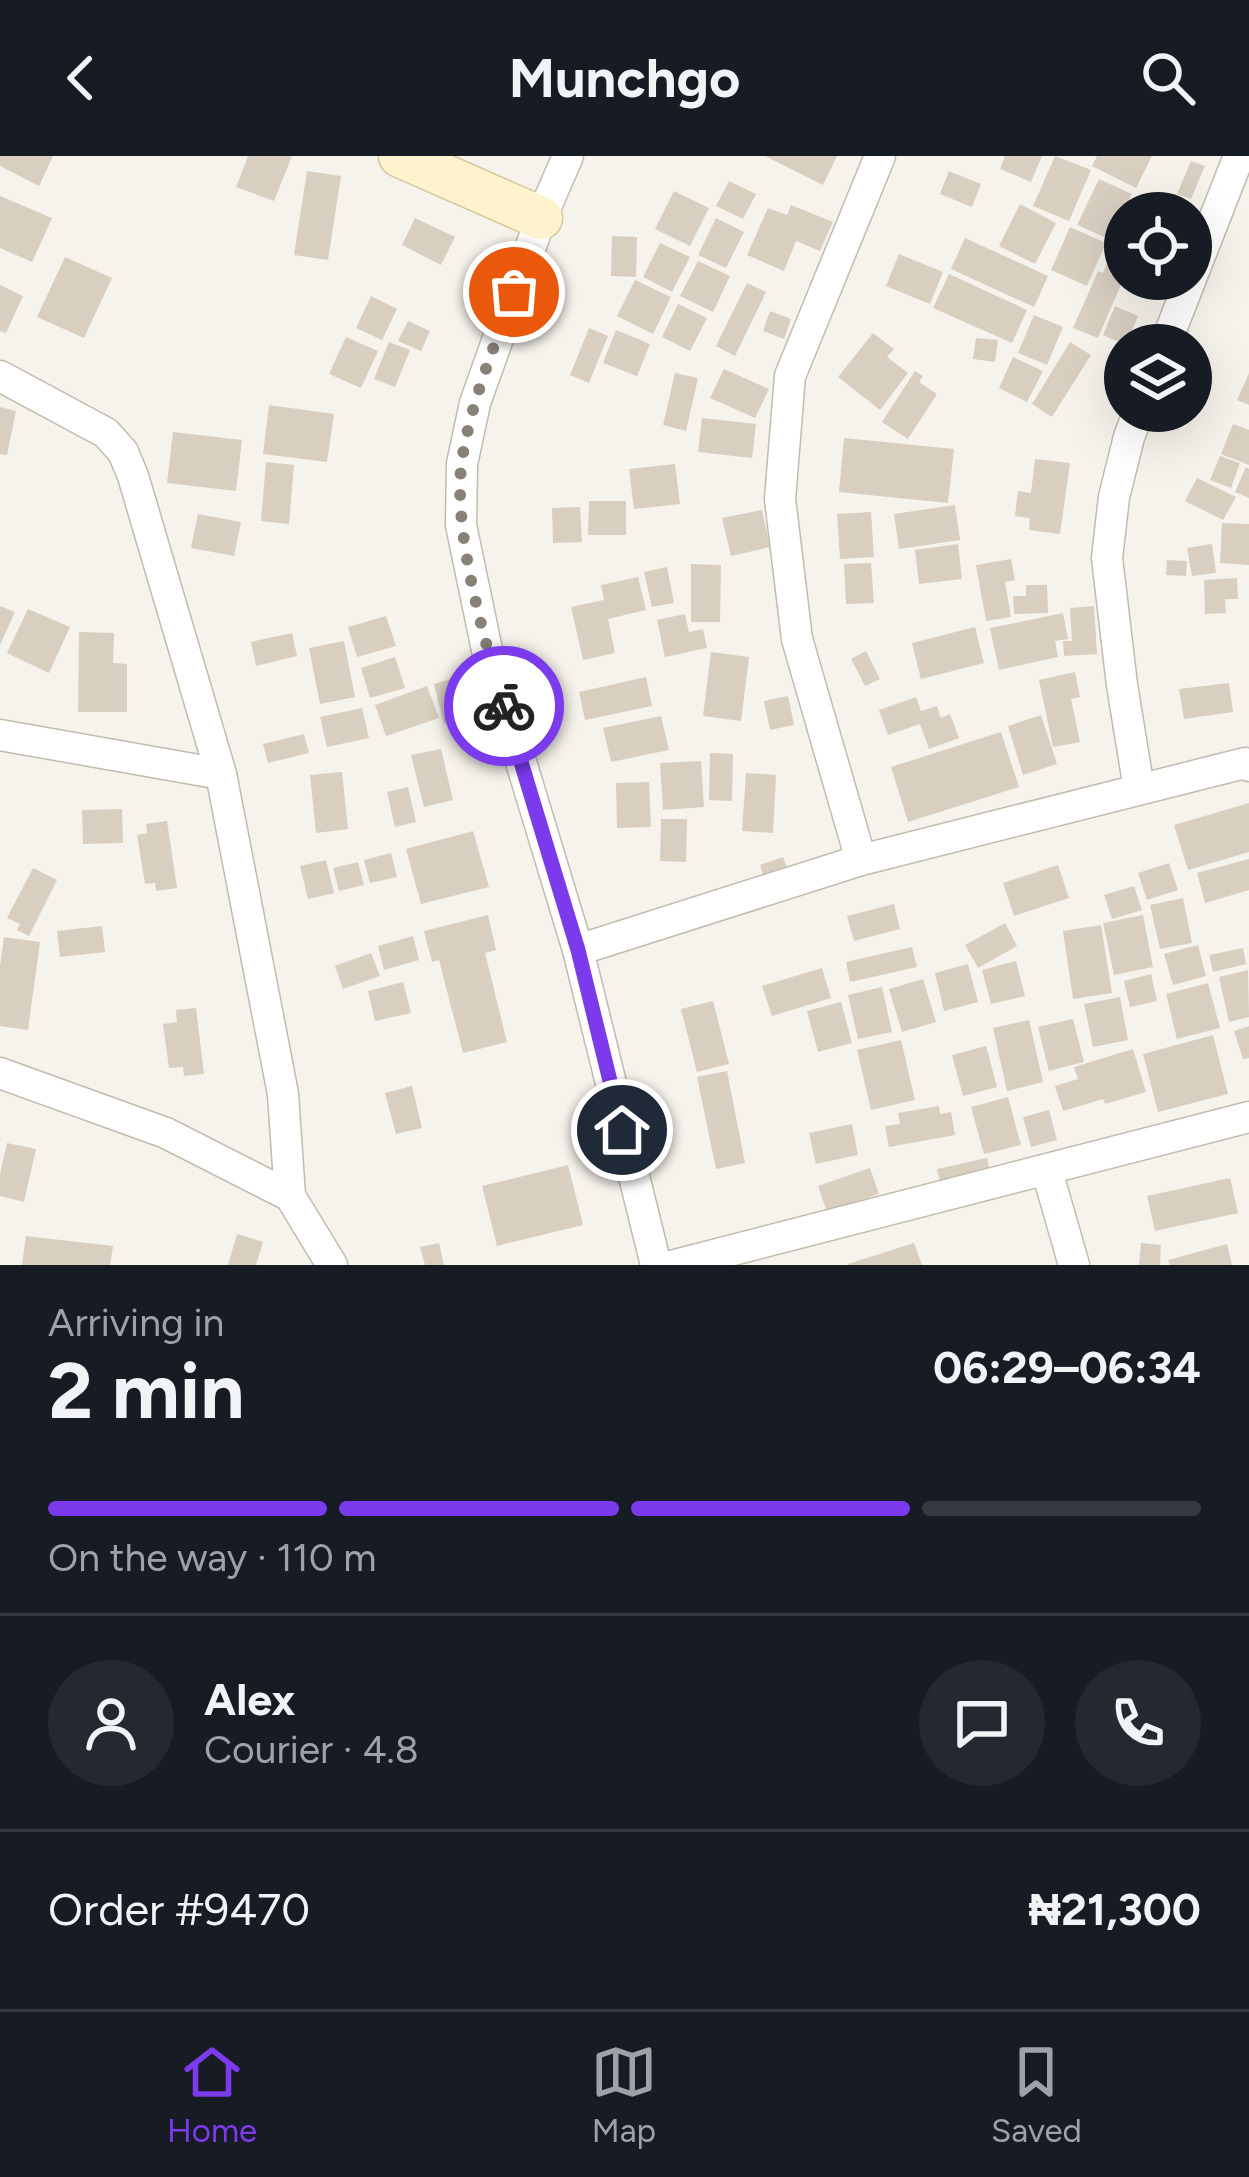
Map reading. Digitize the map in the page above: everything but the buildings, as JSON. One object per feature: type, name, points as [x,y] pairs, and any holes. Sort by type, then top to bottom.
[{"type":"street","points":[[400,156],[541,218]]},
{"type":"street","points":[[568,156],[475,403],[461,464],[461,525],[488,650],[578,950],[656,1265]]},
{"type":"street","points":[[861,860],[796,639],[780,499],[790,376],[880,156]]},
{"type":"street","points":[[1173,324],[1239,156]]},
{"type":"street","points":[[0,376],[106,433],[123,452],[221,774],[283,1094],[290,1196],[332,1265]]},
{"type":"street","points":[[1131,432],[1114,497],[1107,558],[1139,789]]},
{"type":"street","points":[[0,735],[221,774]]},
{"type":"street","points":[[578,950],[861,860],[1249,766]]},
{"type":"street","points":[[0,1073],[166,1133],[290,1196]]},
{"type":"street","points":[[675,1265],[1249,1117]]},
{"type":"street","points":[[1047,1171],[1074,1265]]},
{"type":"way so far","points":[[504,706],[461,525],[461,464],[475,403],[514,292]]},
{"type":"route","points":[[504,706],[578,950],[622,1130]]}]
